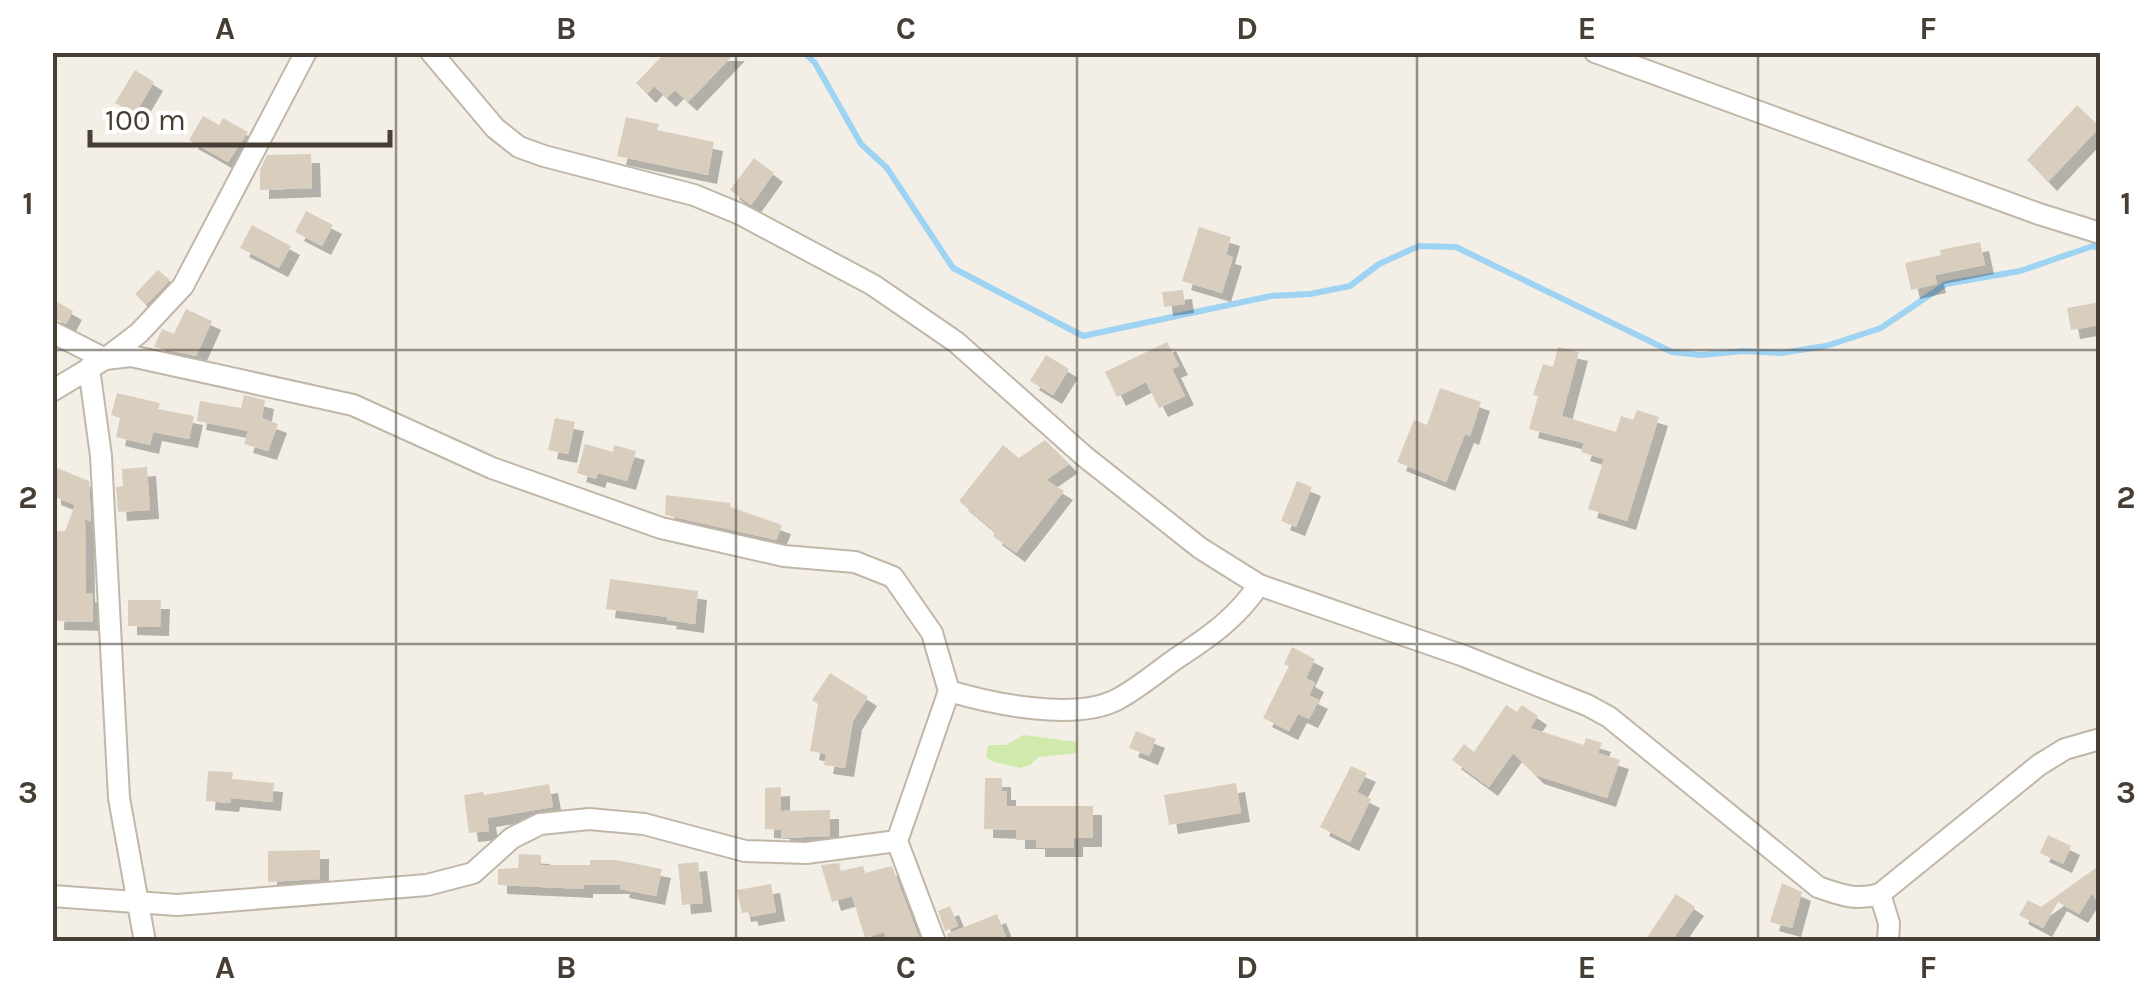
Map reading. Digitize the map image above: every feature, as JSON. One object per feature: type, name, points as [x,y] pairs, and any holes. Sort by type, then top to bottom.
[{"type":"street","points":[[52,391],[139,333],[184,286],[306,52]]},
{"type":"street","points":[[431,52],[495,128],[519,147],[694,195],[740,214],[874,284],[956,342],[1084,456],[1200,548],[1259,585],[1464,656],[1587,705],[1633,734],[1818,886],[1848,898],[1880,894],[2040,765],[2066,748],[2100,738]]},
{"type":"street","points":[[1595,52],[2020,208],[2100,233]]},
{"type":"street","points":[[52,332],[97,363],[131,356],[353,405],[492,468],[661,528],[784,556],[855,562],[892,577],[932,632],[949,691],[897,841],[935,942]]},
{"type":"street","points":[[97,363],[119,798],[145,942]]},
{"type":"street","points":[[949,691],[1011,705],[1050,708],[1082,709],[1114,701],[1240,612],[1259,585]]},
{"type":"street","points":[[52,896],[138,904],[264,899],[427,884],[472,873],[512,838],[540,824],[589,819],[644,824],[746,851],[806,853],[897,841]]},
{"type":"street","points":[[1880,894],[1889,923],[1888,942]]},
{"type":"green space","points":[[1023,735],[1078,742],[1077,753],[1039,757],[1020,768],[986,757],[988,745],[1006,745]]},
{"type":"building","points":[[666,52],[736,52],[688,102],[675,90],[667,98],[654,86],[647,94],[636,83]]},
{"type":"building","points":[[135,70],[154,82],[135,114],[115,103]]},
{"type":"building","points":[[2077,105],[2100,127],[2048,182],[2027,160]]},
{"type":"building","points":[[203,116],[219,125],[223,118],[248,132],[228,162],[189,140]]},
{"type":"building","points":[[626,117],[659,124],[657,130],[714,142],[708,175],[617,156]]},
{"type":"building","points":[[311,154],[312,188],[260,190],[260,170],[267,155]]},
{"type":"building","points":[[754,158],[774,173],[751,205],[730,190]]},
{"type":"building","points":[[306,211],[333,225],[322,246],[295,232]]},
{"type":"building","points":[[252,225],[291,246],[279,268],[240,248]]},
{"type":"building","points":[[1199,227],[1231,237],[1226,255],[1233,257],[1222,293],[1182,281]]},
{"type":"building","points":[[1980,242],[1985,265],[1935,275],[1937,284],[1911,290],[1905,263],[1941,255],[1940,250]]},
{"type":"building","points":[[158,270],[170,280],[146,305],[135,294]]},
{"type":"building","points":[[1183,290],[1185,304],[1164,307],[1162,292]]},
{"type":"building","points":[[52,299],[73,311],[66,324],[52,318]]},
{"type":"building","points":[[2100,302],[2100,325],[2071,330],[2067,308]]},
{"type":"building","points":[[186,309],[212,321],[196,356],[154,347],[162,329],[174,334]]},
{"type":"building","points":[[1167,342],[1179,366],[1172,369],[1185,396],[1159,408],[1146,382],[1117,397],[1105,372]]},
{"type":"building","points":[[1558,347],[1579,352],[1562,416],[1616,432],[1621,416],[1633,420],[1637,410],[1659,417],[1627,521],[1588,509],[1604,459],[1581,452],[1584,443],[1529,429],[1538,396],[1533,395],[1543,364],[1553,367]]},
{"type":"building","points":[[1046,355],[1069,369],[1053,395],[1030,381]]},
{"type":"building","points":[[1440,388],[1481,402],[1470,436],[1465,434],[1446,482],[1397,462],[1414,420],[1427,425]]},
{"type":"building","points":[[117,393],[160,403],[158,409],[194,416],[189,439],[153,432],[150,445],[116,437],[120,418],[111,415]]},
{"type":"building","points":[[244,395],[265,400],[262,418],[278,424],[268,451],[244,444],[248,431],[197,421],[200,401],[241,408]]},
{"type":"building","points":[[555,418],[575,422],[568,454],[548,450]]},
{"type":"building","points":[[1045,440],[1069,464],[1046,480],[1064,491],[1016,553],[959,501],[1003,445],[1019,458]]},
{"type":"building","points":[[585,444],[613,452],[614,445],[636,451],[627,481],[598,473],[596,479],[577,473]]},
{"type":"building","points":[[147,467],[150,510],[118,512],[116,487],[123,486],[122,469]]},
{"type":"building","points":[[57,468],[89,481],[91,522],[85,519],[86,593],[93,594],[93,622],[55,621],[57,565],[52,565],[52,531],[65,531],[75,505],[52,496]]},
{"type":"building","points":[[1297,481],[1312,487],[1296,527],[1281,521]]},
{"type":"building","points":[[666,495],[730,503],[730,507],[782,525],[776,540],[665,515]]},
{"type":"building","points":[[610,579],[698,591],[695,624],[606,609]]},
{"type":"building","points":[[128,600],[161,600],[160,627],[128,626]]},
{"type":"building","points":[[1292,647],[1315,659],[1306,678],[1315,683],[1309,695],[1319,700],[1309,719],[1298,714],[1289,731],[1263,718],[1289,666],[1284,664]]},
{"type":"building","points":[[830,673],[868,697],[853,721],[845,768],[824,765],[826,754],[810,751],[818,704],[812,700]]},
{"type":"building","points":[[1506,705],[1517,712],[1522,705],[1538,716],[1530,728],[1584,745],[1586,738],[1602,743],[1598,753],[1620,760],[1607,798],[1535,775],[1513,753],[1489,787],[1452,760],[1464,744],[1474,752]]},
{"type":"building","points":[[1136,731],[1156,739],[1149,756],[1129,748]]},
{"type":"building","points":[[1351,766],[1367,773],[1357,792],[1371,799],[1350,842],[1320,827]]},
{"type":"building","points":[[208,771],[233,772],[232,779],[274,783],[272,802],[231,798],[230,803],[206,801]]},
{"type":"building","points":[[985,778],[1002,778],[1007,806],[1093,806],[1093,838],[1074,838],[1074,848],[1036,848],[1036,840],[1016,840],[1016,830],[984,829]]},
{"type":"building","points":[[1236,783],[1241,813],[1169,825],[1164,795]]},
{"type":"building","points":[[549,784],[553,807],[487,818],[489,831],[469,833],[464,795]]},
{"type":"building","points":[[781,787],[781,811],[830,810],[830,836],[781,838],[781,830],[765,829],[765,788]]},
{"type":"building","points":[[2048,835],[2071,846],[2063,864],[2040,853]]},
{"type":"building","points":[[320,850],[320,879],[268,882],[268,851]]},
{"type":"building","points":[[519,854],[541,855],[541,865],[590,865],[590,860],[616,860],[662,869],[656,896],[620,889],[621,885],[584,885],[584,889],[498,885],[498,869],[518,868]]},
{"type":"building","points":[[698,862],[703,903],[682,905],[678,864]]},
{"type":"building","points":[[839,863],[841,871],[863,866],[865,873],[892,866],[920,940],[888,942],[884,932],[865,938],[852,896],[832,902],[821,865]]},
{"type":"building","points":[[2100,865],[2100,906],[2092,893],[2079,914],[2058,902],[2043,928],[2019,915],[2028,900],[2041,907]]},
{"type":"building","points":[[1782,883],[1802,892],[1792,928],[1770,922]]},
{"type":"building","points":[[771,884],[776,912],[750,917],[748,912],[742,913],[737,890]]},
{"type":"building","points":[[1676,894],[1695,907],[1671,942],[1644,942]]},
{"type":"building","points":[[950,906],[958,926],[945,931],[938,911]]},
{"type":"building","points":[[997,914],[1008,942],[948,942],[947,934]]},
{"type":"waterway","points":[[804,52],[815,63],[861,144],[887,168],[953,268],[1083,336],[1271,296],[1350,286],[1379,264],[1419,246],[1456,247],[1672,352],[1781,353],[1826,346],[1881,328],[1946,284],[2020,271],[2093,246],[2100,249]]}]
